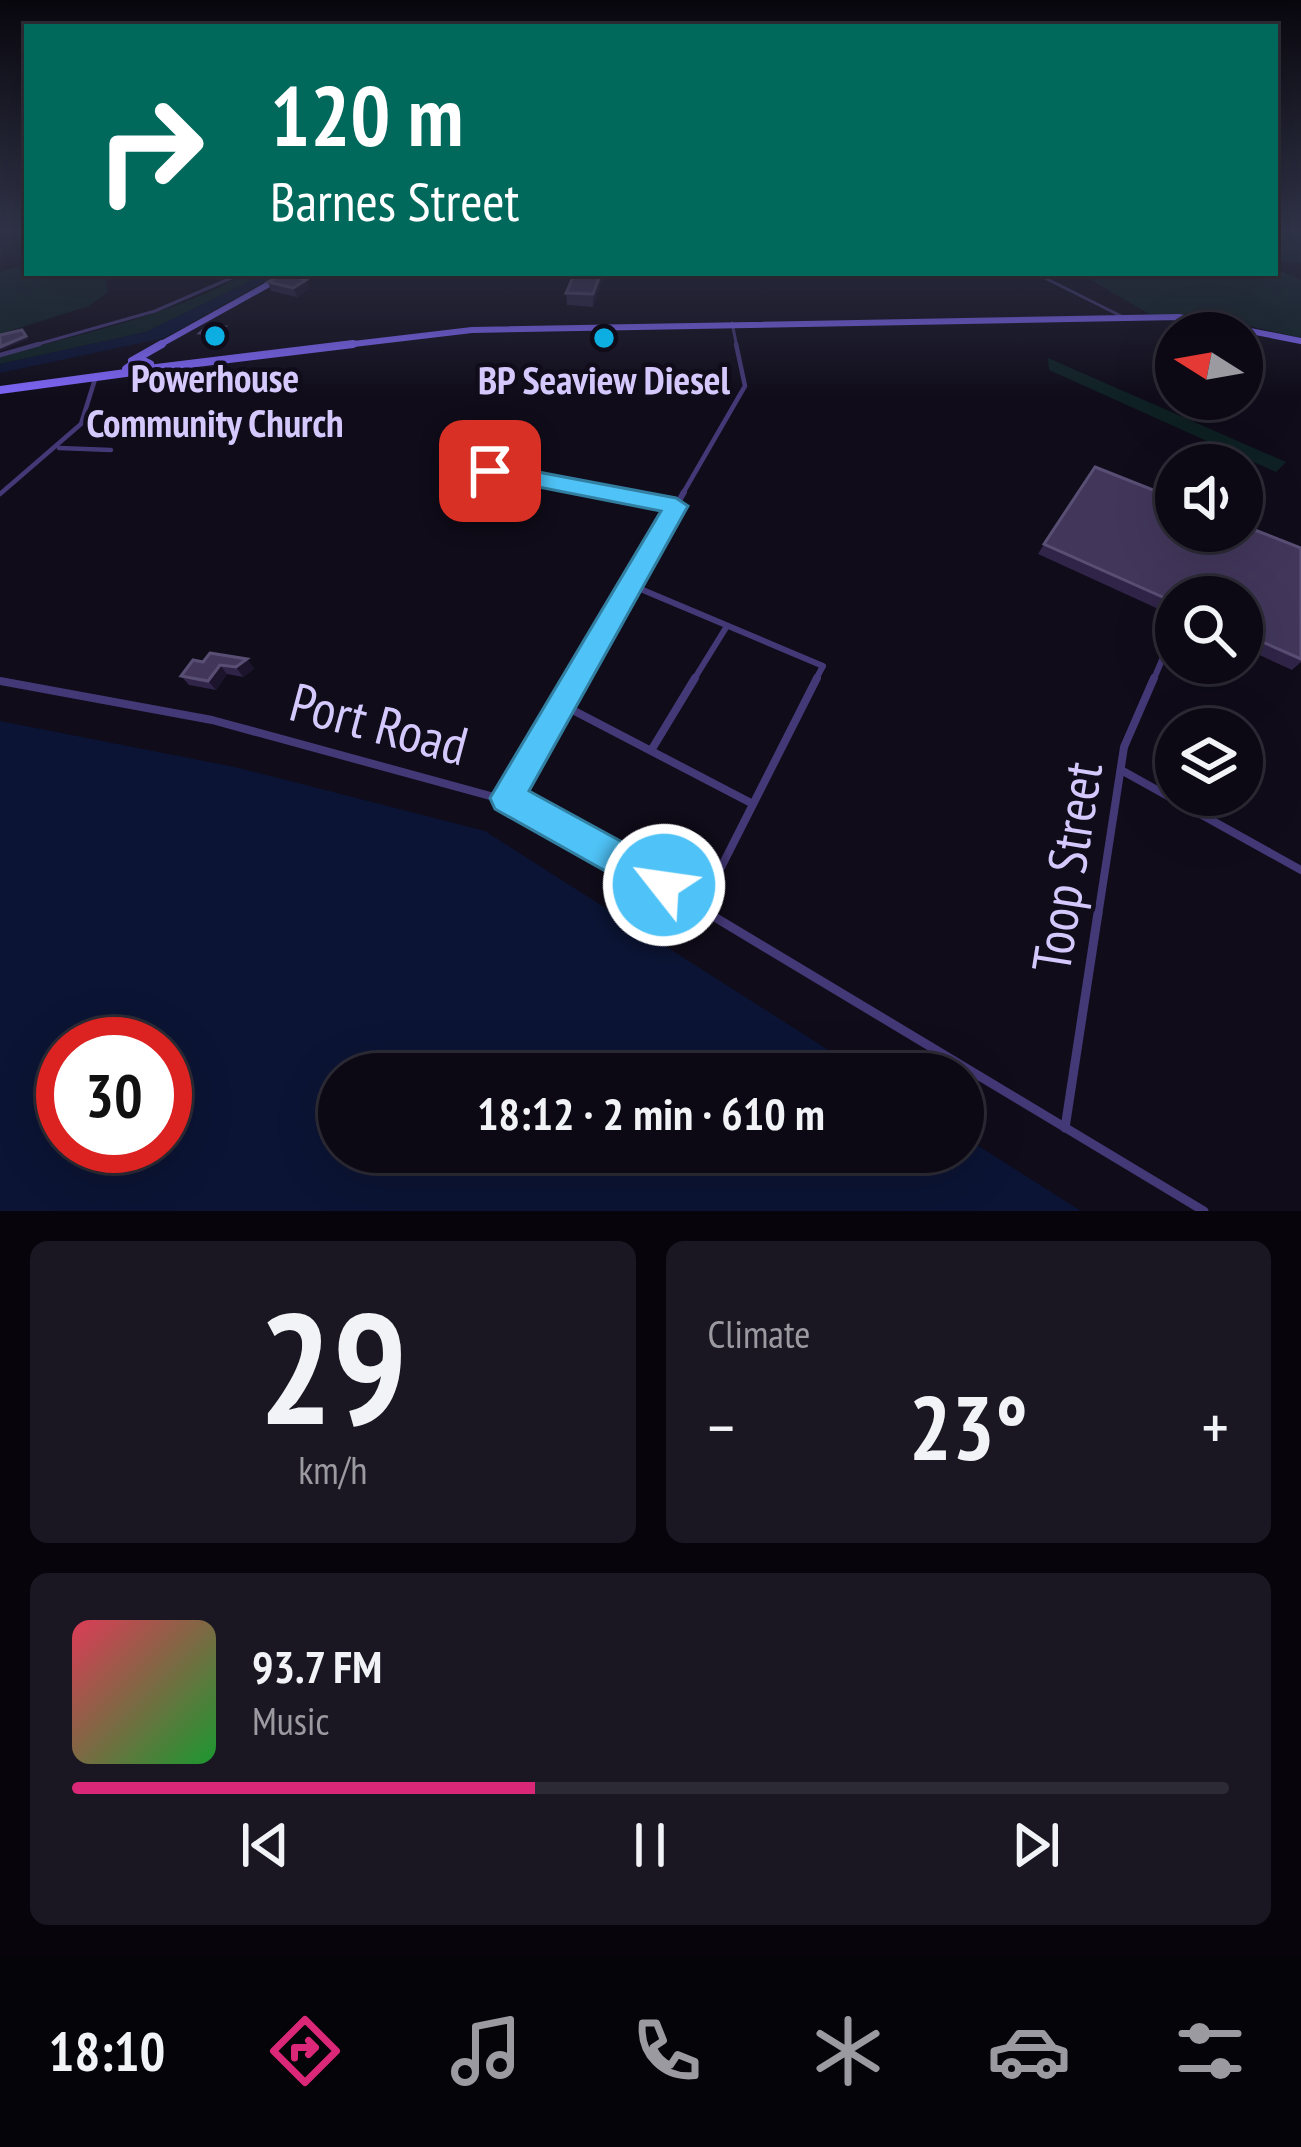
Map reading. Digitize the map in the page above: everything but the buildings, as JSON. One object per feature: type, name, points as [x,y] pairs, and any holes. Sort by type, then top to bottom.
[{"type":"main road","points":[[134,367],[162,345],[268,286]]},
{"type":"main road","points":[[134,367],[177,366],[443,332],[732,322],[1123,317],[1207,320],[1301,341]]},
{"type":"main road","points":[[150,362],[162,345]]},
{"type":"main road","points":[[0,390],[97,376],[150,362],[177,366]]},
{"type":"street","points":[[0,355],[152,312],[219,286]]},
{"type":"street","points":[[1060,286],[1123,317]]},
{"type":"street","points":[[507,798],[746,386],[732,322]]},
{"type":"street","points":[[0,494],[81,424],[97,376]]},
{"type":"street","points":[[56,448],[111,450]]},
{"type":"street","points":[[490,471],[676,506]]},
{"type":"street","points":[[631,585],[823,666],[701,907]]},
{"type":"street","points":[[652,748],[727,626]]},
{"type":"street","name":"Toop Street","points":[[1065,1128],[1124,747],[1155,675]]},
{"type":"street","name":"Port Road","points":[[0,681],[212,720],[507,798],[546,815],[1204,1211]]},
{"type":"street","points":[[561,704],[753,804]]},
{"type":"street","points":[[1121,770],[1301,869]]},
{"type":"shaded area","points":[[0,286],[107,286],[108,292],[89,306],[0,334]]},
{"type":"shaded area","points":[[241,286],[146,332],[0,364],[0,356],[157,312],[217,288]]},
{"type":"shaded area","points":[[1100,286],[1301,286],[1301,338],[1263,329],[1263,312],[1155,315]]},
{"type":"shaded area","points":[[1048,358],[1155,405],[1155,418],[1049,370]]},
{"type":"shaded area","points":[[1160,420],[1190,420],[1245,444],[1214,444]]},
{"type":"shaded area","points":[[1263,452],[1286,462],[1276,472],[1263,466]]},
{"type":"water","points":[[241,286],[258,286],[164,338],[0,373],[0,364],[146,332]]},
{"type":"water","points":[[0,721],[235,767],[485,831],[833,1053],[318,1053],[318,1173],[984,1173],[984,1149],[1081,1211],[0,1211]]},
{"type":"place","name":"Powerhouse Community Church","points":[[215,336]]},
{"type":"place","name":"BP Seaview Diesel","points":[[604,338]]},
{"type":"route","points":[[490,471],[676,506],[507,798],[546,815],[664,885]]}]
